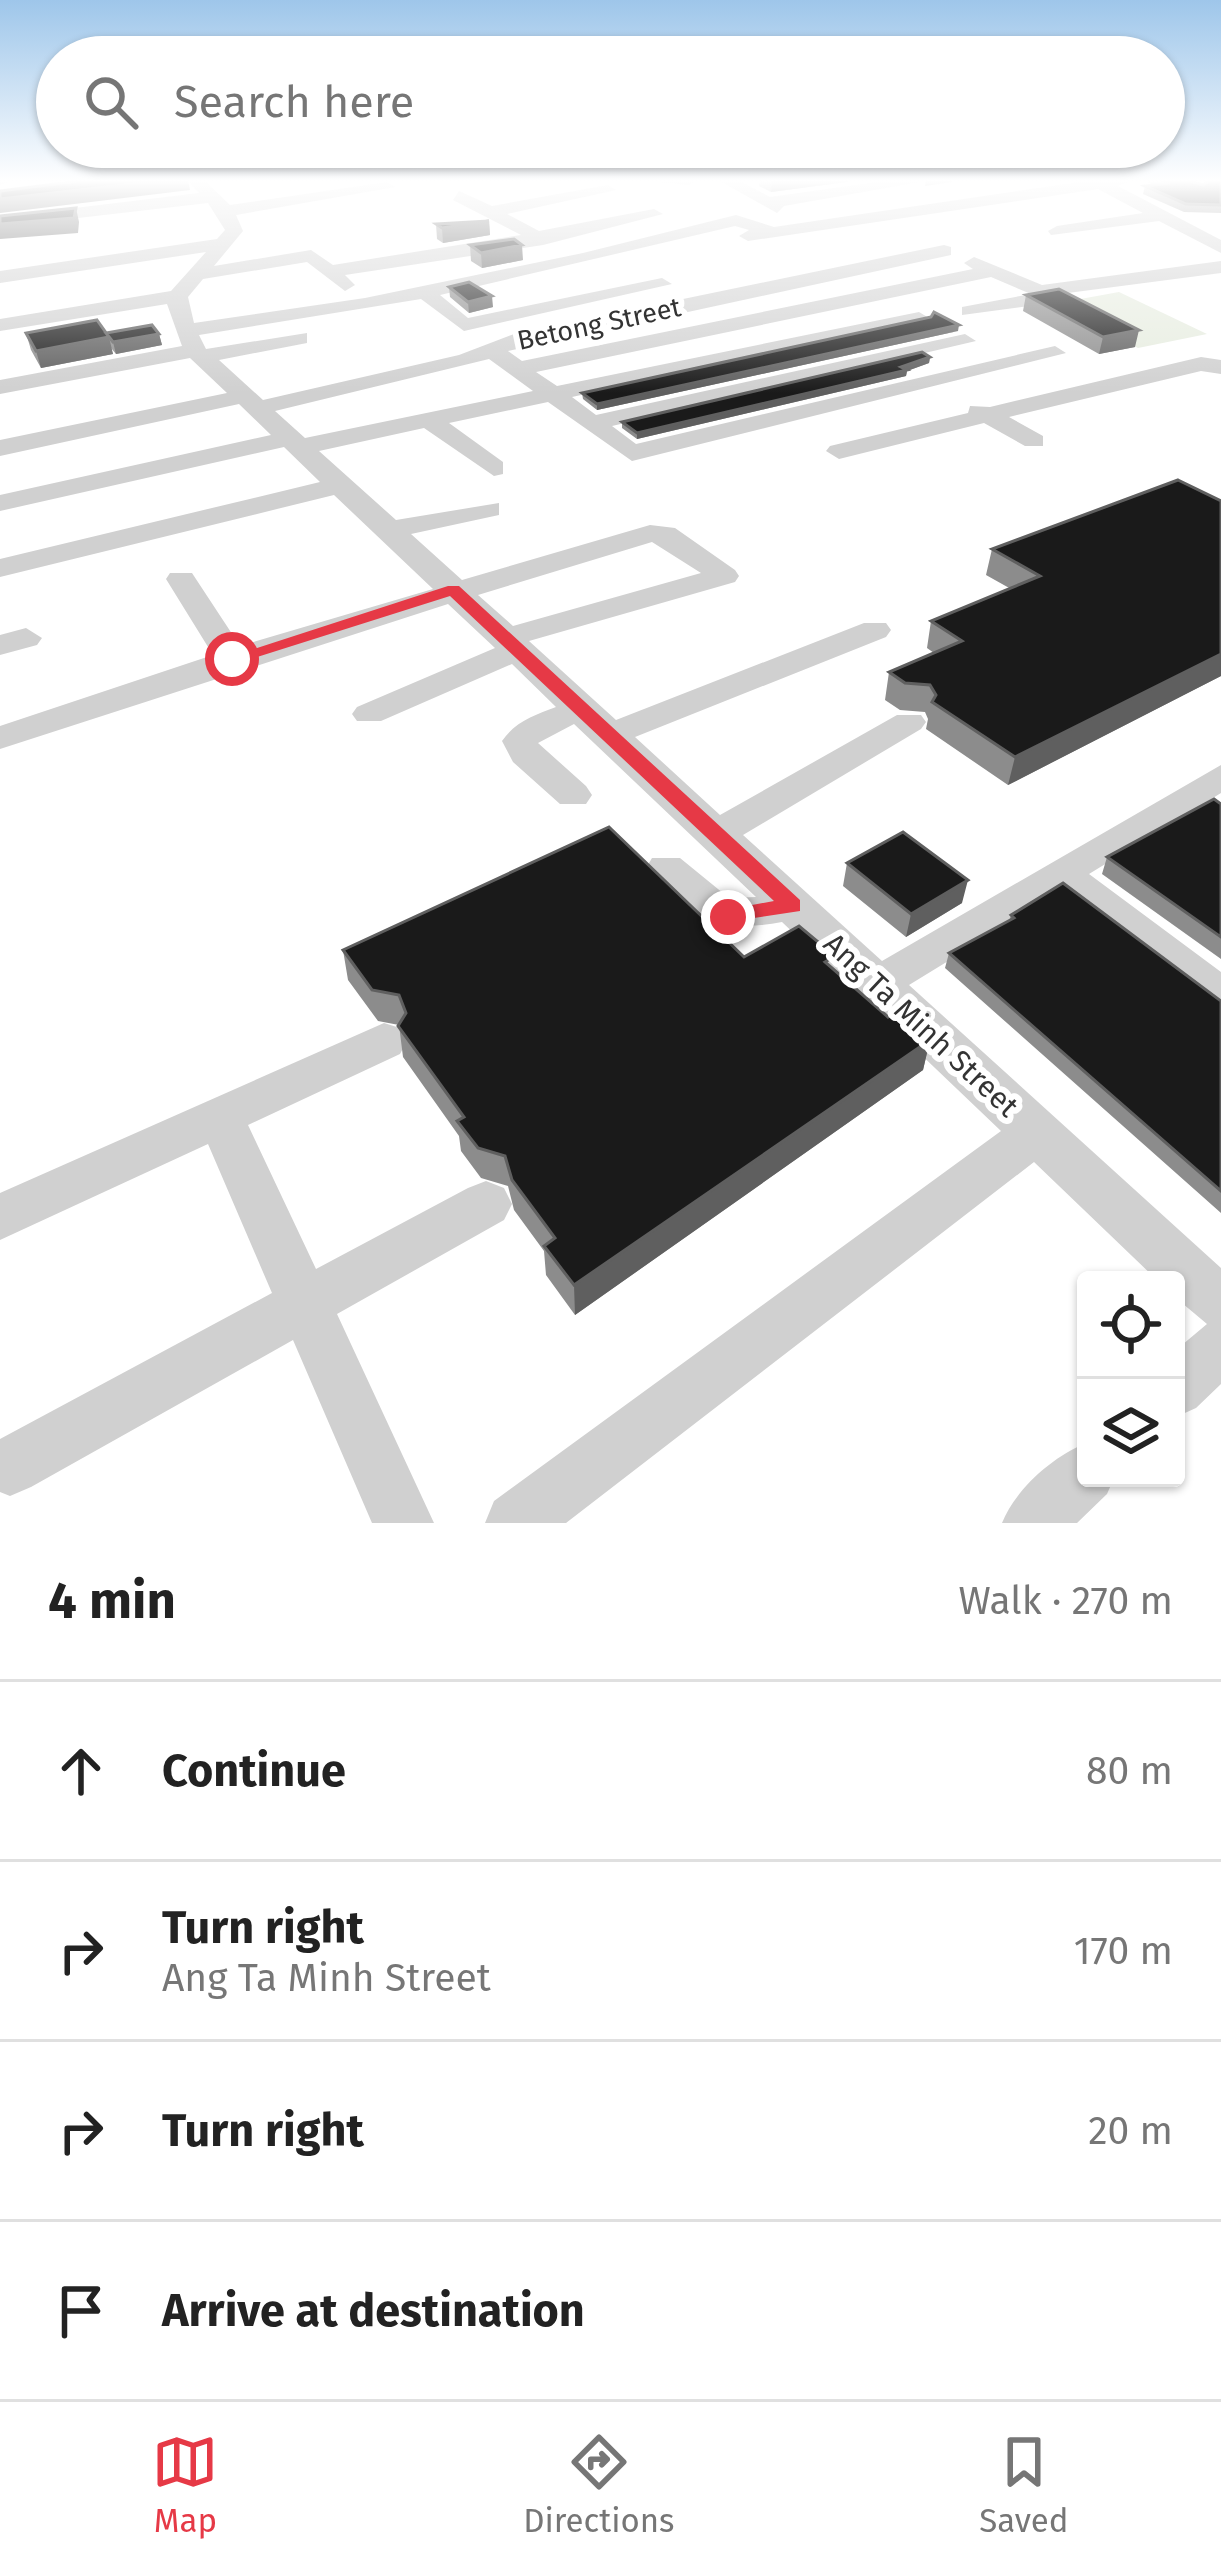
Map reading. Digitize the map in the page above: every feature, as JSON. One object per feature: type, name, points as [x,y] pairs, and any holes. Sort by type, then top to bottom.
[{"type":"street","points":[[13,251],[25,273]]},
{"type":"street","points":[[105,251],[111,260]]},
{"type":"street","points":[[0,277],[111,260],[131,251]]},
{"type":"street","points":[[191,322],[209,251]]},
{"type":"street","points":[[0,387],[191,322],[310,256],[338,251]]},
{"type":"street","points":[[332,271],[456,251]]},
{"type":"street","points":[[565,251],[584,260]]},
{"type":"street","points":[[191,322],[365,304],[618,251]]},
{"type":"street","points":[[655,256],[677,251]]},
{"type":"street","points":[[779,251],[782,255]]},
{"type":"street","points":[[944,251],[994,260],[1040,291],[1221,267]]},
{"type":"street","name":"Betong Street","points":[[0,448],[252,402],[944,251]]},
{"type":"street","points":[[310,256],[365,304]]},
{"type":"street","points":[[808,258],[826,256],[859,269]]},
{"type":"street","points":[[517,369],[798,311],[994,260]]},
{"type":"street","points":[[425,292],[464,325],[662,284]]},
{"type":"street","points":[[969,311],[1086,292],[1082,287]]},
{"type":"street","points":[[759,290],[1034,441]]},
{"type":"street","points":[[573,303],[637,344]]},
{"type":"street","name":"Betong Street","points":[[0,503],[295,443],[430,421],[919,318]]},
{"type":"street","points":[[0,325],[191,322],[334,332]]},
{"type":"street","name":"Ang Ta Minh Street","points":[[191,322],[252,402],[295,443],[1221,1304]]},
{"type":"street","points":[[592,423],[964,341]]},
{"type":"street","points":[[492,350],[628,451],[640,453],[1054,353]]},
{"type":"street","points":[[839,451],[1202,364],[1221,367]]},
{"type":"street","points":[[430,421],[494,468]]},
{"type":"street","points":[[0,568],[340,485]]},
{"type":"street","points":[[389,530],[489,508]]},
{"type":"street","points":[[0,738],[232,659],[658,532],[724,576],[512,644],[369,714]]},
{"type":"street","points":[[182,579],[232,659]]},
{"type":"street","points":[[609,735],[874,630]]},
{"type":"street","points":[[573,795],[526,754],[520,741],[532,729],[581,709]]},
{"type":"street","points":[[716,835],[909,722]]},
{"type":"street","points":[[877,984],[1060,873],[1214,789]]},
{"type":"street","points":[[666,868],[715,914],[728,917],[792,905]]},
{"type":"street","points":[[1060,873],[1221,995]]},
{"type":"street","points":[[0,1217],[384,1041]]},
{"type":"street","points":[[220,1116],[403,1523]]},
{"type":"street","points":[[516,1523],[1036,1132]]},
{"type":"street","points":[[10,1466],[487,1204]]},
{"type":"street","points":[[1185,1380],[1221,1346]]},
{"type":"street","points":[[1033,1523],[1077,1481]]},
{"type":"shaded area","points":[[1119,292],[1207,334],[1138,348],[1053,304]]},
{"type":"building","points":[[469,282],[492,296],[468,302],[449,287]]},
{"type":"building","points":[[1059,289],[1139,330],[1103,337],[1026,295]]},
{"type":"building","points":[[934,312],[959,325],[597,404],[582,393],[931,317]]},
{"type":"building","points":[[97,320],[109,337],[36,351],[26,333]]},
{"type":"building","points":[[152,325],[159,334],[113,342],[106,333]]},
{"type":"building","points":[[922,352],[930,357],[901,367],[907,370],[637,433],[622,422]]},
{"type":"building","points":[[1178,480],[1221,501],[1221,654],[1015,757],[932,702],[936,695],[930,685],[905,683],[889,672],[962,641],[931,621],[1040,576],[992,549]]},
{"type":"building","points":[[1214,799],[1221,804],[1221,937],[1107,857]]},
{"type":"building","points":[[609,827],[744,957],[799,926],[835,956],[825,962],[888,1017],[896,1011],[930,1040],[574,1285],[544,1246],[555,1238],[512,1180],[505,1156],[478,1148],[457,1121],[464,1117],[398,1026],[406,1013],[399,995],[372,990],[343,950]]},
{"type":"building","points":[[903,832],[968,880],[911,914],[847,863]]},
{"type":"building","points":[[1063,883],[1221,1001],[1221,1191],[949,953],[1014,918],[1011,915]]},
{"type":"route","points":[[232,659],[453,590],[792,905],[728,917]]}]
